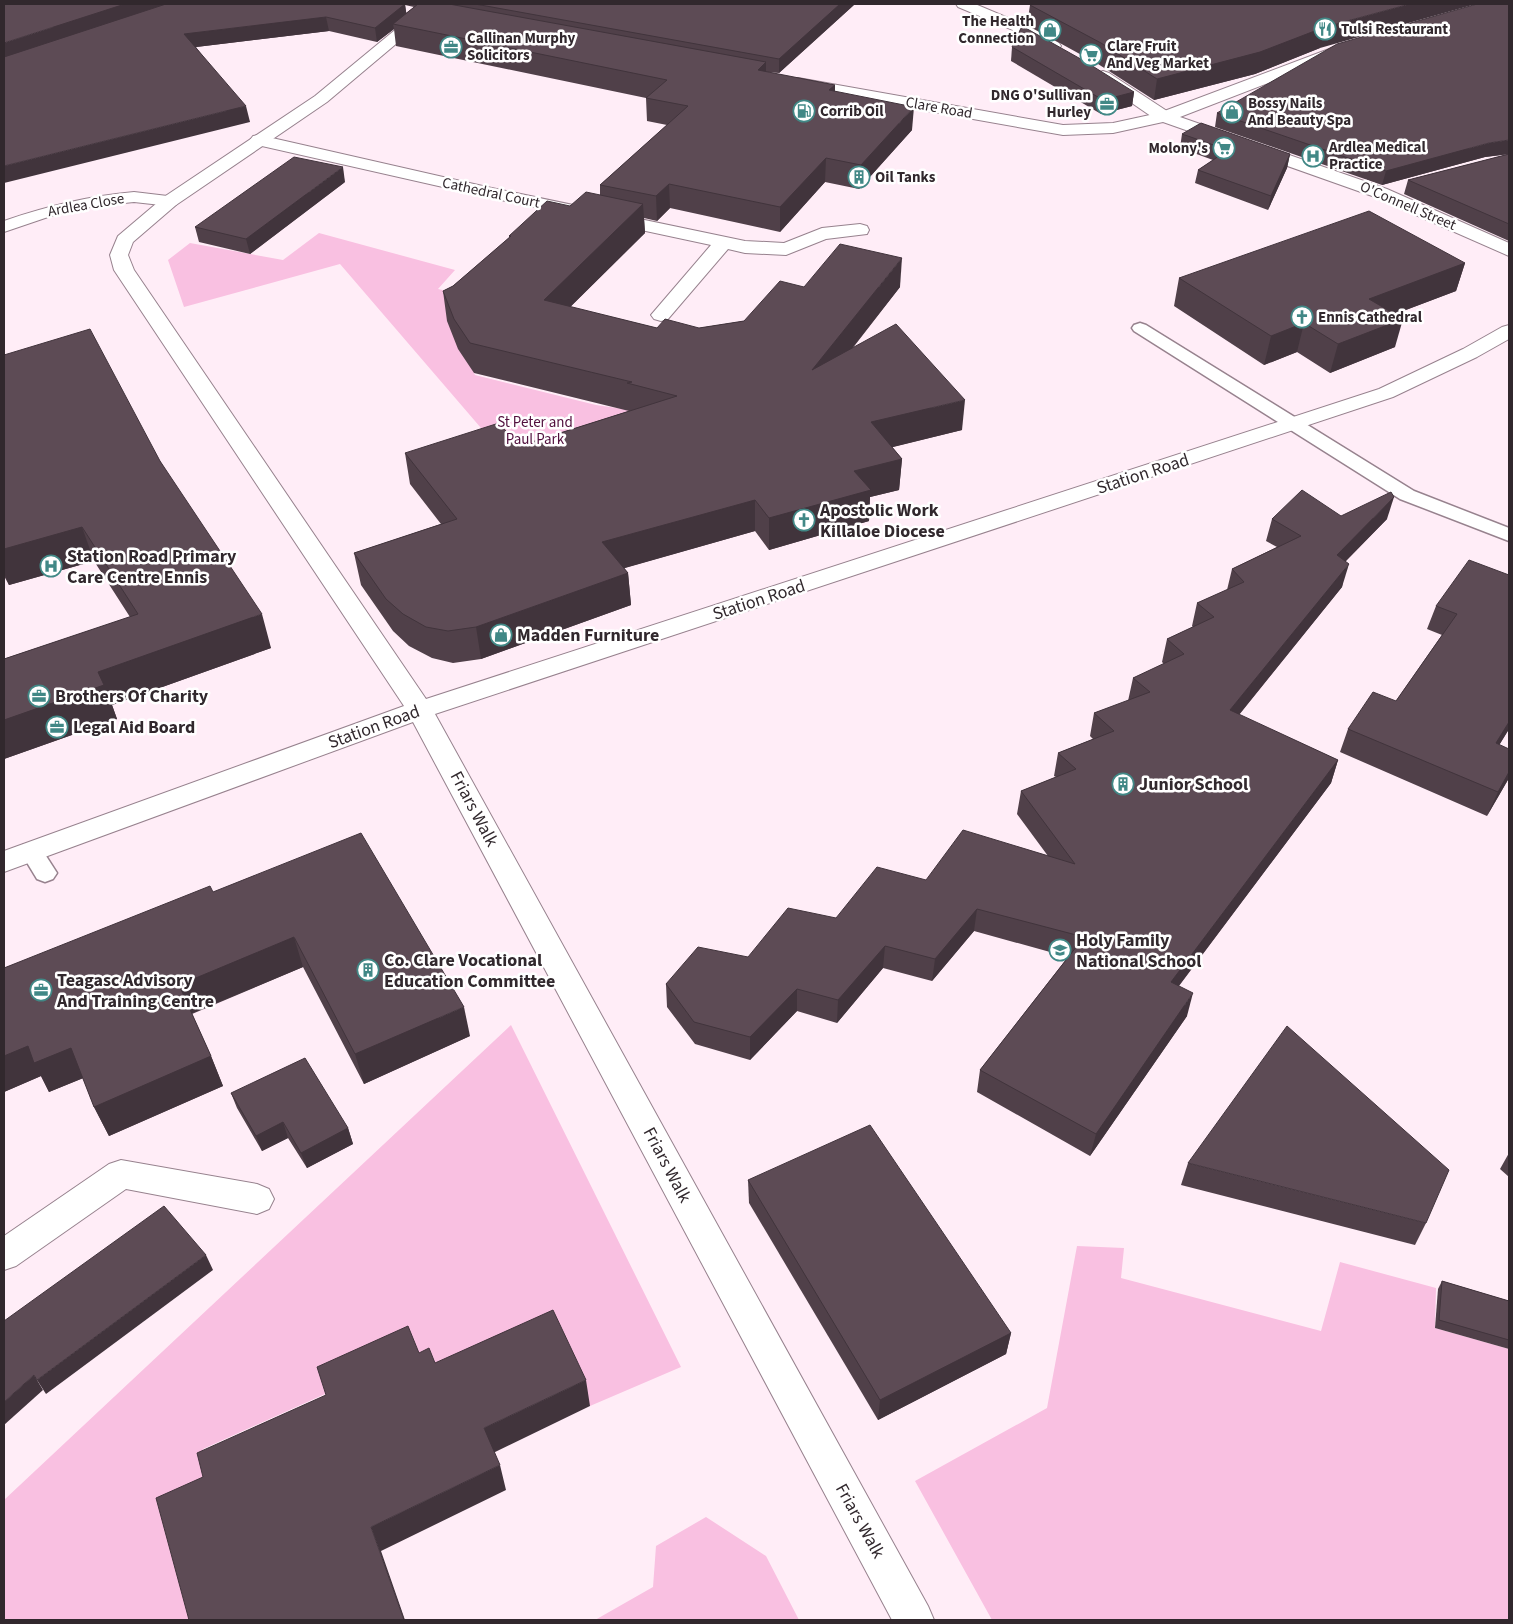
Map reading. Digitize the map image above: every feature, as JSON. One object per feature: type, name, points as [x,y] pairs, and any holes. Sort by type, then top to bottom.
[{"type":"street","points":[[963,4],[991,14],[1025,30],[1064,52]]},
{"type":"street","points":[[991,14],[1008,7]]},
{"type":"street","name":"Friars Walk","points":[[423,14],[321,98],[170,201],[125,240],[119,254],[124,270],[420,710],[914,1620]]},
{"type":"street","name":"Clare Road","points":[[786,81],[1063,130],[1113,128],[1164,117],[1328,53],[1363,42]]},
{"type":"street","name":"O'Connell Street","points":[[1088,66],[1164,117],[1381,193],[1509,250]]},
{"type":"street","name":"Cathedral Court","points":[[259,140],[487,192],[745,247],[786,249],[822,234],[860,230]]},
{"type":"street","points":[[1381,193],[1408,186]]},
{"type":"street","name":"Ardlea Close","points":[[4,227],[49,211],[95,201],[134,197],[170,201]]},
{"type":"street","points":[[661,315],[723,242]]},
{"type":"street","name":"Station Road","points":[[4,862],[38,862],[420,710],[768,598],[1386,393],[1470,353],[1509,331]]},
{"type":"street","points":[[4,1255],[120,1174],[257,1199]]},
{"type":"lane","points":[[1140,328],[1407,495],[1508,532]]},
{"type":"green space","name":"St Peter and Paul Park","points":[[319,233],[455,270],[438,289],[477,298],[448,323],[475,375],[596,405],[693,419],[523,477],[340,264],[184,307],[168,260],[190,243],[283,260]]},
{"type":"green space","points":[[511,1025],[681,1367],[590,1406],[558,1337],[442,1389],[416,1353],[203,1449],[217,1501],[198,1620],[4,1620],[4,1500]]},
{"type":"green space","points":[[1077,1246],[1124,1248],[1121,1278],[1321,1331],[1340,1262],[1436,1288],[1435,1328],[1509,1349],[1509,1620],[992,1620],[915,1481],[1047,1408]]},
{"type":"green space","points":[[706,1517],[766,1556],[799,1620],[595,1620],[653,1587],[656,1546]]},
{"type":"building","points":[[4,4],[125,4],[4,43]]},
{"type":"building","points":[[166,4],[405,4],[375,28],[326,17],[184,34],[246,106],[4,166],[4,57]]},
{"type":"building","points":[[418,4],[449,4],[766,62],[758,70],[835,85],[829,90],[914,107],[861,165],[826,158],[780,207],[669,184],[656,196],[600,185],[688,106],[646,98],[667,80],[393,24]]},
{"type":"building","points":[[475,4],[840,4],[779,59]]},
{"type":"building","points":[[1030,4],[1410,4],[1325,27],[1260,52],[1157,79],[1101,43]]},
{"type":"building","points":[[1477,4],[1509,4],[1509,140],[1489,143],[1386,171],[1217,113],[1337,44]]},
{"type":"building","points":[[1022,26],[1134,92],[1103,100],[1012,47]]},
{"type":"building","points":[[1201,123],[1290,154],[1271,196],[1198,170],[1228,150],[1182,134]]},
{"type":"building","points":[[1509,154],[1509,224],[1408,180]]},
{"type":"building","points":[[294,157],[343,167],[246,239],[195,227]]},
{"type":"building","points":[[586,192],[643,204],[544,300],[657,328],[665,319],[699,328],[744,321],[780,281],[804,287],[840,244],[902,258],[812,370],[896,324],[965,400],[871,422],[902,459],[854,471],[871,490],[769,518],[755,500],[602,542],[628,573],[476,627],[448,631],[426,627],[403,614],[386,599],[354,553],[457,519],[405,453],[499,423],[519,446],[677,396],[627,383],[632,382],[470,343],[454,319],[443,291],[453,286],[511,236],[509,236],[547,201],[570,206]]},
{"type":"building","points":[[1369,211],[1465,263],[1369,299],[1403,319],[1338,344],[1304,323],[1271,336],[1179,278]]},
{"type":"building","points":[[90,329],[160,461],[262,614],[98,672],[104,685],[4,720],[4,659],[138,614],[82,527],[4,549],[4,355]]},
{"type":"building","points":[[1302,490],[1341,516],[1391,492],[1394,497],[1337,555],[1349,564],[1230,710],[1338,760],[1171,982],[1193,993],[1096,1134],[980,1070],[1084,937],[977,909],[935,959],[885,946],[838,1000],[797,989],[750,1037],[694,1022],[666,984],[698,947],[748,957],[788,908],[836,918],[877,867],[926,880],[963,830],[1075,864],[1021,791],[1076,769],[1058,753],[1114,731],[1094,713],[1150,692],[1133,678],[1184,654],[1167,639],[1214,617],[1197,603],[1244,582],[1232,569],[1301,536],[1272,519]]},
{"type":"building","points":[[1469,560],[1509,575],[1509,722],[1496,743],[1509,749],[1509,772],[1498,792],[1348,729],[1373,692],[1396,701],[1457,614],[1436,606]]},
{"type":"building","points":[[361,833],[464,1007],[355,1054],[294,937],[179,985],[211,1056],[94,1107],[71,1048],[34,1063],[28,1046],[4,1056],[4,968],[210,886],[213,892]]},
{"type":"building","points":[[1287,1026],[1449,1170],[1426,1223],[1188,1163]]},
{"type":"building","points":[[305,1058],[348,1128],[301,1153],[283,1122],[256,1136],[231,1093]]},
{"type":"building","points":[[870,1125],[1011,1333],[880,1400],[748,1180]]},
{"type":"building","points":[[164,1206],[206,1255],[37,1380],[34,1375],[4,1402],[4,1321]]},
{"type":"building","points":[[1442,1281],[1509,1301],[1509,1340],[1439,1320]]},
{"type":"building","points":[[553,1310],[586,1380],[484,1428],[500,1465],[371,1527],[404,1620],[189,1620],[156,1498],[203,1477],[197,1453],[326,1395],[317,1367],[408,1326],[419,1353],[429,1348],[435,1363]]},
{"type":"place","name":"Tulsi Restaurant","points":[[1325,29]]},
{"type":"place","name":"The Health Connection","points":[[1050,30]]},
{"type":"place","name":"Callinan Murphy Solicitors","points":[[451,47]]},
{"type":"place","name":"Clare Fruit And Veg Market","points":[[1091,55]]},
{"type":"place","name":"DNG O'Sullivan Hurley","points":[[1107,104]]},
{"type":"place","name":"Corrib Oil","points":[[804,111]]},
{"type":"place","name":"Bossy Nails And Beauty Spa","points":[[1232,112]]},
{"type":"place","name":"Molony's","points":[[1224,148]]},
{"type":"place","name":"Ardlea Medical Practice","points":[[1313,156]]},
{"type":"place","name":"Oil Tanks","points":[[859,177]]},
{"type":"place","name":"Ennis Cathedral","points":[[1302,317]]},
{"type":"place","name":"Apostolic Work Killaloe Diocese","points":[[804,520]]},
{"type":"place","name":"Station Road Primary Care Centre Ennis","points":[[51,566]]},
{"type":"place","name":"Madden Furniture","points":[[501,635]]},
{"type":"place","name":"Brothers Of Charity","points":[[39,696]]},
{"type":"place","name":"Legal Aid Board","points":[[57,727]]},
{"type":"place","name":"Junior School","points":[[1123,784]]},
{"type":"place","name":"Holy Family National School","points":[[1060,950]]},
{"type":"place","name":"Co. Clare Vocational Education Committee","points":[[368,970]]},
{"type":"place","name":"Teagasc Advisory And Training Centre","points":[[41,990]]}]
